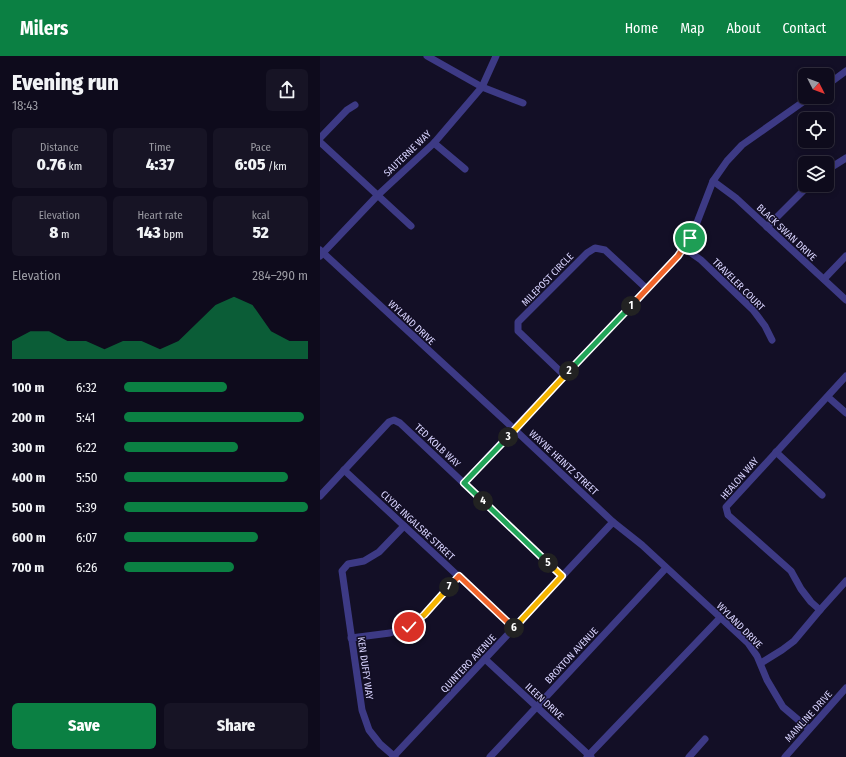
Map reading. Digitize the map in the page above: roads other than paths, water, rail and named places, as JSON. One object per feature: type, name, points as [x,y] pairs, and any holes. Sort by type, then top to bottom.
[{"type":"street","points":[[427,56],[482,87],[523,103]]},
{"type":"street","name":"SAUTERNE WAY","points":[[321,253],[378,195],[434,143],[482,87],[496,56]]},
{"type":"street","points":[[834,80],[846,71]]},
{"type":"street","name":"WAYNE HEINTZ STREET","points":[[613,522],[514,430],[678,256],[690,238],[713,181],[727,161],[742,145],[800,104]]},
{"type":"street","points":[[320,138],[347,110],[355,105]]},
{"type":"street","points":[[320,142],[411,226]]},
{"type":"street","points":[[434,143],[465,169]]},
{"type":"street","points":[[834,166],[846,158]]},
{"type":"street","name":"BLACK SWAN DRIVE","points":[[713,181],[736,198],[846,300]]},
{"type":"street","points":[[767,227],[802,192]]},
{"type":"street","name":"MILEPOST CIRCLE","points":[[565,376],[518,331],[518,322],[587,253],[594,248],[605,250],[647,289]]},
{"type":"street","name":"TRAVELER COURT","points":[[684,248],[701,260],[753,310],[765,326],[772,340]]},
{"type":"street","name":"WYLAND DRIVE","points":[[321,253],[514,430]]},
{"type":"street","points":[[824,279],[846,256]]},
{"type":"street","name":"HEALON WAY","points":[[820,610],[811,602],[801,589],[791,571],[728,515],[726,507],[846,376]]},
{"type":"street","points":[[828,397],[846,413]]},
{"type":"street","name":"TED KOLB WAY","points":[[320,496],[388,422],[394,420],[400,423],[562,576]]},
{"type":"street","points":[[464,483],[514,430]]},
{"type":"street","points":[[776,452],[822,495]]},
{"type":"street","name":"CLYDE INGALSBE STREET","points":[[344,470],[514,628]]},
{"type":"street","name":"WYLAND DRIVE","points":[[613,522],[642,546],[748,643],[761,663],[767,680],[783,707],[809,729]]},
{"type":"street","name":"QUINTERO AVENUE","points":[[394,757],[613,522]]},
{"type":"street","name":"KEN DUFFY WAY","points":[[394,757],[380,744],[369,730],[362,710],[342,571],[348,564],[364,562],[379,552],[404,526]]},
{"type":"street","name":"BROXTON AVENUE","points":[[490,757],[666,568]]},
{"type":"street","points":[[351,638],[390,633],[409,627],[424,615],[459,576]]},
{"type":"street","points":[[761,663],[794,641],[846,582]]},
{"type":"street","points":[[589,756],[720,618]]},
{"type":"street","name":"ILEEN DRIVE","points":[[485,659],[589,756]]},
{"type":"street","name":"MAINLINE DRIVE","points":[[786,757],[846,688]]},
{"type":"street","points":[[689,757],[705,739]]}]
